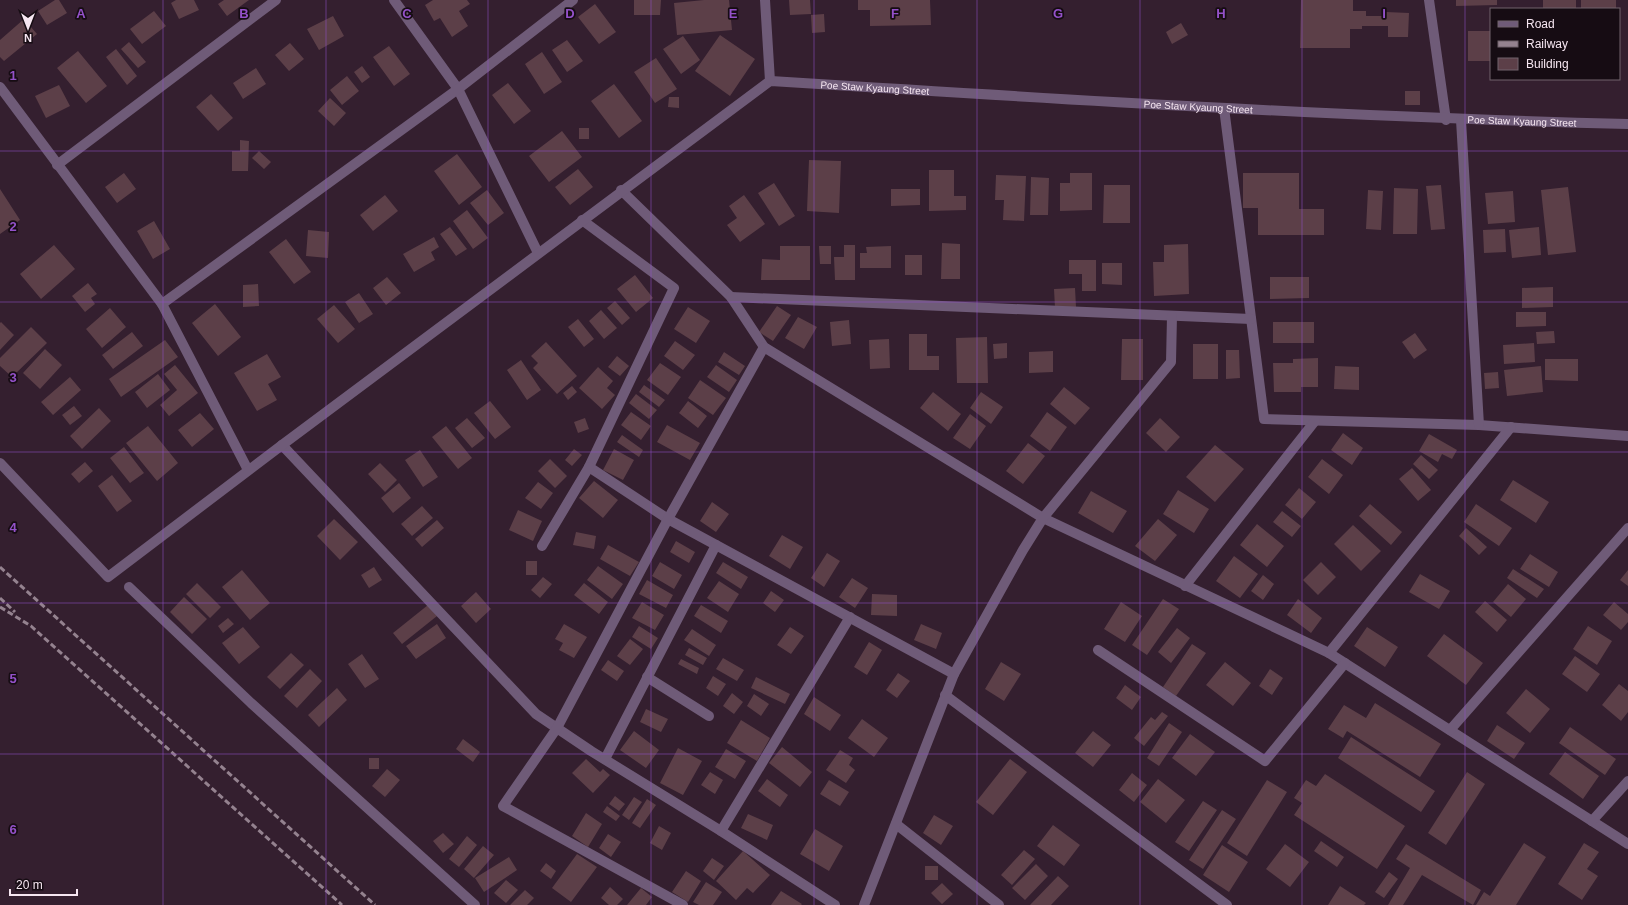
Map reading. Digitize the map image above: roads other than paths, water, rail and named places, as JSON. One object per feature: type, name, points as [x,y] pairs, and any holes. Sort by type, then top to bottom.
[{"type":"street","points":[[57,165],[276,0]]},
{"type":"street","points":[[394,0],[458,89],[538,253]]},
{"type":"street","points":[[162,304],[458,89],[573,0]]},
{"type":"street","points":[[0,463],[108,577],[248,470],[770,80],[765,0]]},
{"type":"street","points":[[1429,0],[1446,120]]},
{"type":"street","name":"Poe Staw Kyaung Street","points":[[770,80],[1164,106],[1446,120],[1628,124]]},
{"type":"street","points":[[0,87],[162,304],[248,470]]},
{"type":"street","points":[[1224,108],[1264,420],[1479,425],[1628,436]]},
{"type":"street","points":[[1461,120],[1479,425]]},
{"type":"street","points":[[621,190],[731,297],[764,347],[1043,518],[1329,653],[1345,662],[1628,844]]},
{"type":"street","points":[[542,546],[589,467],[674,288],[582,220]]},
{"type":"street","points":[[731,297],[1251,319]]},
{"type":"street","points":[[864,905],[954,674],[1043,518],[1171,362],[1172,316]]},
{"type":"street","points":[[683,905],[503,806],[557,728],[668,519],[764,347]]},
{"type":"street","points":[[1185,586],[1315,421]]},
{"type":"street","points":[[1329,653],[1511,427]]},
{"type":"street","points":[[282,445],[536,714],[835,905]]},
{"type":"street","points":[[589,467],[668,519],[954,674]]},
{"type":"street","points":[[1450,730],[1628,528]]},
{"type":"street","points":[[605,759],[716,545]]},
{"type":"street","points":[[129,587],[251,704],[475,905]]},
{"type":"street","points":[[720,831],[850,617]]},
{"type":"street","points":[[1098,650],[1265,761],[1345,662]]},
{"type":"street","points":[[647,677],[708,716]]},
{"type":"street","points":[[945,695],[1227,905]]},
{"type":"street","points":[[1592,821],[1628,781]]},
{"type":"street","points":[[896,824],[999,905]]},
{"type":"railway","points":[[0,567],[375,905]]},
{"type":"railway","points":[[0,598],[15,612]]},
{"type":"railway","points":[[0,607],[31,626],[342,905]]}]
